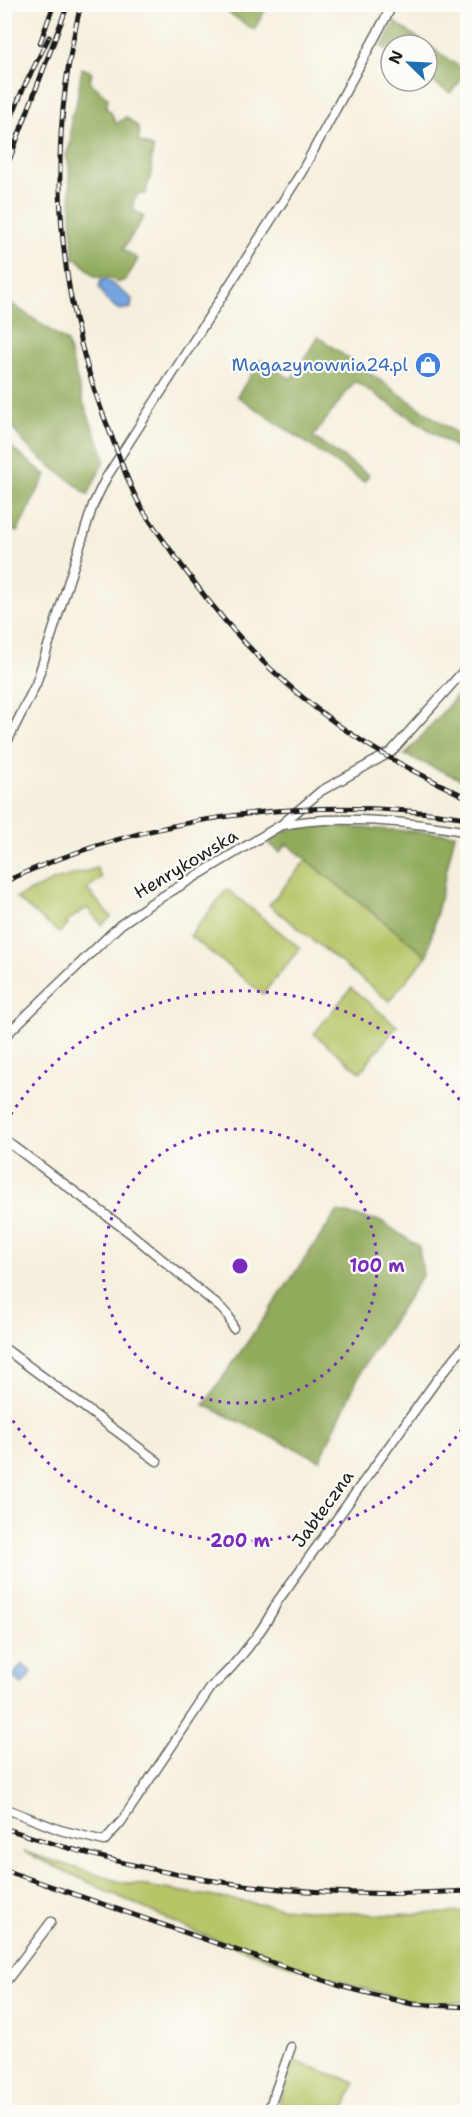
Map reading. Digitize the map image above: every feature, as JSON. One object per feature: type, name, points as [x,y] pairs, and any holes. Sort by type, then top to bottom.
[{"type":"street","points":[[4,748],[36,684],[93,505],[106,478],[301,173],[393,4]]},
{"type":"street","points":[[458,4],[468,11]]},
{"type":"street","name":"Henrykowska","points":[[4,1037],[120,925],[150,904],[281,825],[309,799],[376,762],[402,741],[468,666]]},
{"type":"street","points":[[281,825],[309,819],[385,823],[468,832]]},
{"type":"street","points":[[4,1139],[130,1233],[195,1286],[222,1309],[229,1317],[233,1328]]},
{"type":"street","name":"Jabłeczna","points":[[4,1808],[60,1830],[104,1841],[121,1822],[212,1686],[223,1677],[266,1624],[276,1602],[436,1381],[468,1342]]},
{"type":"street","points":[[4,1348],[157,1461]]},
{"type":"street","points":[[4,1984],[51,1922]]},
{"type":"street","points":[[268,2112],[291,2048]]},
{"type":"green space","points":[[217,5],[268,5],[254,30]]},
{"type":"green space","points":[[395,22],[411,33],[389,33]]},
{"type":"green space","points":[[439,53],[464,70],[459,83],[450,93],[439,86]]},
{"type":"green space","points":[[82,68],[92,72],[90,82],[108,98],[106,109],[111,112],[116,124],[126,117],[138,127],[140,133],[138,141],[154,148],[146,194],[138,194],[133,202],[134,210],[144,217],[123,249],[138,259],[126,280],[117,283],[111,278],[95,277],[77,258],[73,259],[69,165],[66,155],[71,142],[71,116],[76,106]]},
{"type":"green space","points":[[5,299],[67,342],[83,402],[105,459],[88,495],[30,449],[11,426],[4,412]]},
{"type":"green space","points":[[318,337],[467,441],[467,455],[355,381],[313,437],[369,475],[364,482],[237,396],[261,360],[291,379]]},
{"type":"green space","points":[[5,436],[13,449],[46,475],[17,532],[5,526]]},
{"type":"green space","points":[[467,684],[467,782],[405,755]]},
{"type":"green space","points":[[315,825],[455,834],[427,956],[287,844],[280,852],[267,842],[287,830]]},
{"type":"green space","points":[[306,860],[427,956],[389,1001],[269,905]]},
{"type":"green space","points":[[97,868],[101,878],[87,889],[111,917],[102,925],[87,908],[66,922],[68,924],[59,933],[16,898],[55,880]]},
{"type":"green space","points":[[227,889],[300,948],[263,994],[190,936]]},
{"type":"green space","points":[[351,988],[397,1026],[360,1072],[314,1034]]},
{"type":"green space","points":[[337,1212],[381,1221],[419,1247],[423,1274],[362,1369],[320,1460],[204,1405]]},
{"type":"green space","points":[[24,1852],[121,1882],[290,1909],[387,1915],[467,1912],[467,2002],[415,2004],[270,1959],[193,1931]]},
{"type":"green space","points":[[293,2061],[355,2082],[344,2112],[311,2112],[279,2103]]},
{"type":"water","points":[[101,280],[107,280],[132,299],[131,308],[119,310],[106,300],[99,287]]},
{"type":"water","points":[[22,1664],[32,1672],[22,1685],[12,1677]]},
{"type":"railway","points":[[4,174],[68,4]]},
{"type":"railway","points":[[81,4],[70,59],[63,114],[60,168],[67,276],[92,383],[136,499],[209,602],[270,669],[316,708],[365,743],[468,798]]},
{"type":"railway","points":[[40,43],[53,7]]},
{"type":"railway","points":[[4,136],[22,91],[49,37]]},
{"type":"railway","points":[[4,882],[59,859],[115,840],[173,826],[231,816],[290,810],[350,808],[409,811],[468,818]]},
{"type":"railway","points":[[4,1828],[121,1862],[233,1884],[346,1893],[468,1891]]},
{"type":"railway","points":[[4,1870],[340,1986],[412,2004],[468,2007]]},
{"type":"place","name":"Magazynownia24.pl","points":[[428,365]]}]
